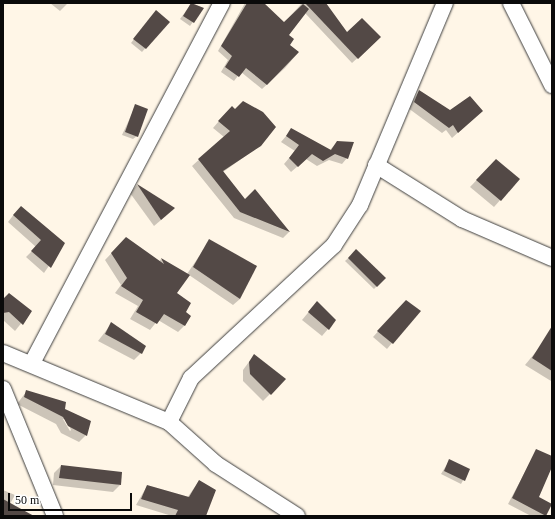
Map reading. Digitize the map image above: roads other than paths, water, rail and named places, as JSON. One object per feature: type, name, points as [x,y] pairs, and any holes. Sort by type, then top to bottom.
[{"type":"street","points":[[32,364],[222,3]]},
{"type":"street","points":[[168,422],[191,378],[334,245],[360,205],[445,3]]},
{"type":"street","points":[[511,3],[552,85]]},
{"type":"street","points":[[376,165],[462,219],[552,258]]},
{"type":"street","points":[[3,353],[168,422],[216,464],[297,516]]},
{"type":"street","points":[[3,389],[55,516]]}]
